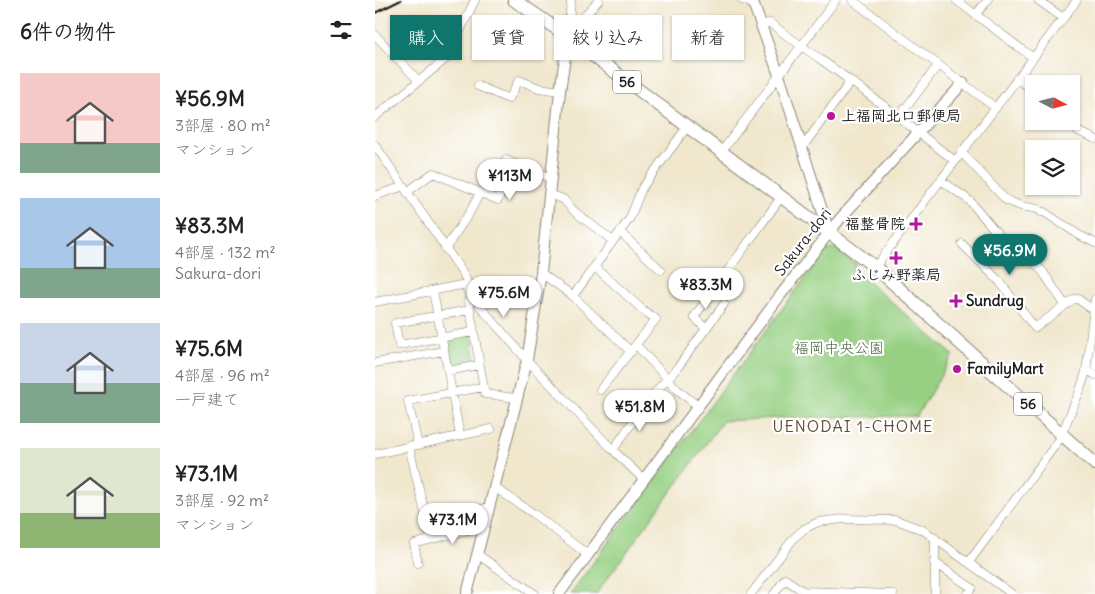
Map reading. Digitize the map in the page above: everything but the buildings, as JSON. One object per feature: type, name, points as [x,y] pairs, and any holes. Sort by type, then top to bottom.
[{"type":"main road","name":"56","points":[[514,0],[554,29]]},
{"type":"main road","name":"56","points":[[597,60],[875,267],[1095,464]]},
{"type":"street","points":[[375,117],[447,58],[475,0]]},
{"type":"street","points":[[569,15],[571,0]]},
{"type":"street","points":[[585,15],[599,0]]},
{"type":"street","points":[[742,0],[753,2],[779,75],[829,232]]},
{"type":"street","points":[[721,151],[836,0]]},
{"type":"street","points":[[852,0],[995,108]]},
{"type":"street","points":[[956,0],[1032,57]]},
{"type":"street","points":[[975,15],[988,0]]},
{"type":"street","points":[[1038,0],[1063,18]]},
{"type":"street","points":[[875,267],[1077,0]]},
{"type":"street","points":[[761,24],[770,23],[919,132],[955,161]]},
{"type":"street","points":[[375,35],[419,81]]},
{"type":"street","points":[[467,594],[527,360],[541,272],[564,60]]},
{"type":"street","points":[[899,118],[938,65]]},
{"type":"street","points":[[1017,78],[1025,85]]},
{"type":"street","points":[[478,86],[509,99],[519,80],[539,88],[560,91]]},
{"type":"street","points":[[801,148],[850,82]]},
{"type":"street","name":"Sakura-dori","points":[[559,594],[829,232],[963,83]]},
{"type":"street","points":[[573,296],[630,218],[642,188],[687,127]]},
{"type":"street","points":[[1078,130],[1095,139]]},
{"type":"street","points":[[375,146],[463,273],[467,282],[473,332],[485,394],[516,398]]},
{"type":"street","points":[[961,152],[1006,200],[1045,212],[1079,235],[1095,243]]},
{"type":"street","points":[[375,196],[406,189],[433,173],[498,200],[503,188],[506,160],[550,178]]},
{"type":"street","points":[[941,180],[970,201],[1014,253],[1026,254],[1043,272],[1065,305]]},
{"type":"street","points":[[445,249],[470,212],[480,193]]},
{"type":"street","points":[[549,194],[563,199],[575,212],[613,241]]},
{"type":"street","points":[[705,329],[694,317],[782,196]]},
{"type":"street","points":[[619,232],[661,270]]},
{"type":"street","points":[[961,244],[1000,282],[1035,328],[1077,298],[1089,307],[1094,308]]},
{"type":"street","points":[[595,266],[643,310],[656,319],[600,390]]},
{"type":"street","points":[[541,272],[573,296],[699,407]]},
{"type":"street","points":[[375,302],[461,285],[467,288],[493,322],[527,360],[644,480]]},
{"type":"street","points":[[433,291],[460,436]]},
{"type":"street","points":[[969,562],[1059,440],[1087,369],[1095,299]]},
{"type":"street","points":[[613,450],[648,400],[668,379],[724,304]]},
{"type":"street","points":[[470,310],[395,323],[399,345],[473,332]]},
{"type":"street","points":[[375,363],[444,351]]},
{"type":"street","points":[[448,371],[479,366]]},
{"type":"street","points":[[1087,369],[1095,375]]},
{"type":"street","points":[[418,444],[408,401],[483,387]]},
{"type":"street","points":[[375,454],[491,429]]},
{"type":"street","points":[[409,446],[431,539]]},
{"type":"street","points":[[494,487],[534,514],[588,555]]},
{"type":"street","points":[[427,524],[489,507]]},
{"type":"street","points":[[751,594],[794,538],[807,527],[818,522],[844,518],[888,519],[914,526],[935,538],[1012,594]]},
{"type":"street","points":[[418,563],[414,544],[484,526]]},
{"type":"street","points":[[935,538],[935,594]]},
{"type":"street","points":[[477,554],[535,594]]},
{"type":"street","points":[[934,562],[972,588],[968,594]]},
{"type":"street","points":[[774,594],[785,579],[799,591],[893,594]]},
{"type":"green space","name":"福岡中央公園","points":[[836,249],[856,264],[853,269],[953,355],[917,416],[777,418],[723,421],[596,594],[570,594],[826,250]]},
{"type":"green space","points":[[469,335],[472,337],[476,364],[450,368],[445,342],[447,339]]},
{"type":"railway","points":[[375,13],[401,0]]},
{"type":"place","name":"上福岡北口郵便局","points":[[831,116]]},
{"type":"place","name":"福整骨院","points":[[916,224]]},
{"type":"place","name":"ふじみ野薬局","points":[[896,258]]},
{"type":"place","name":"Sundrug","points":[[956,301]]},
{"type":"place","name":"FamilyMart","points":[[957,369]]},
{"type":"district","name":"UENODAI 1-CHOME","points":[[853,426]]}]
